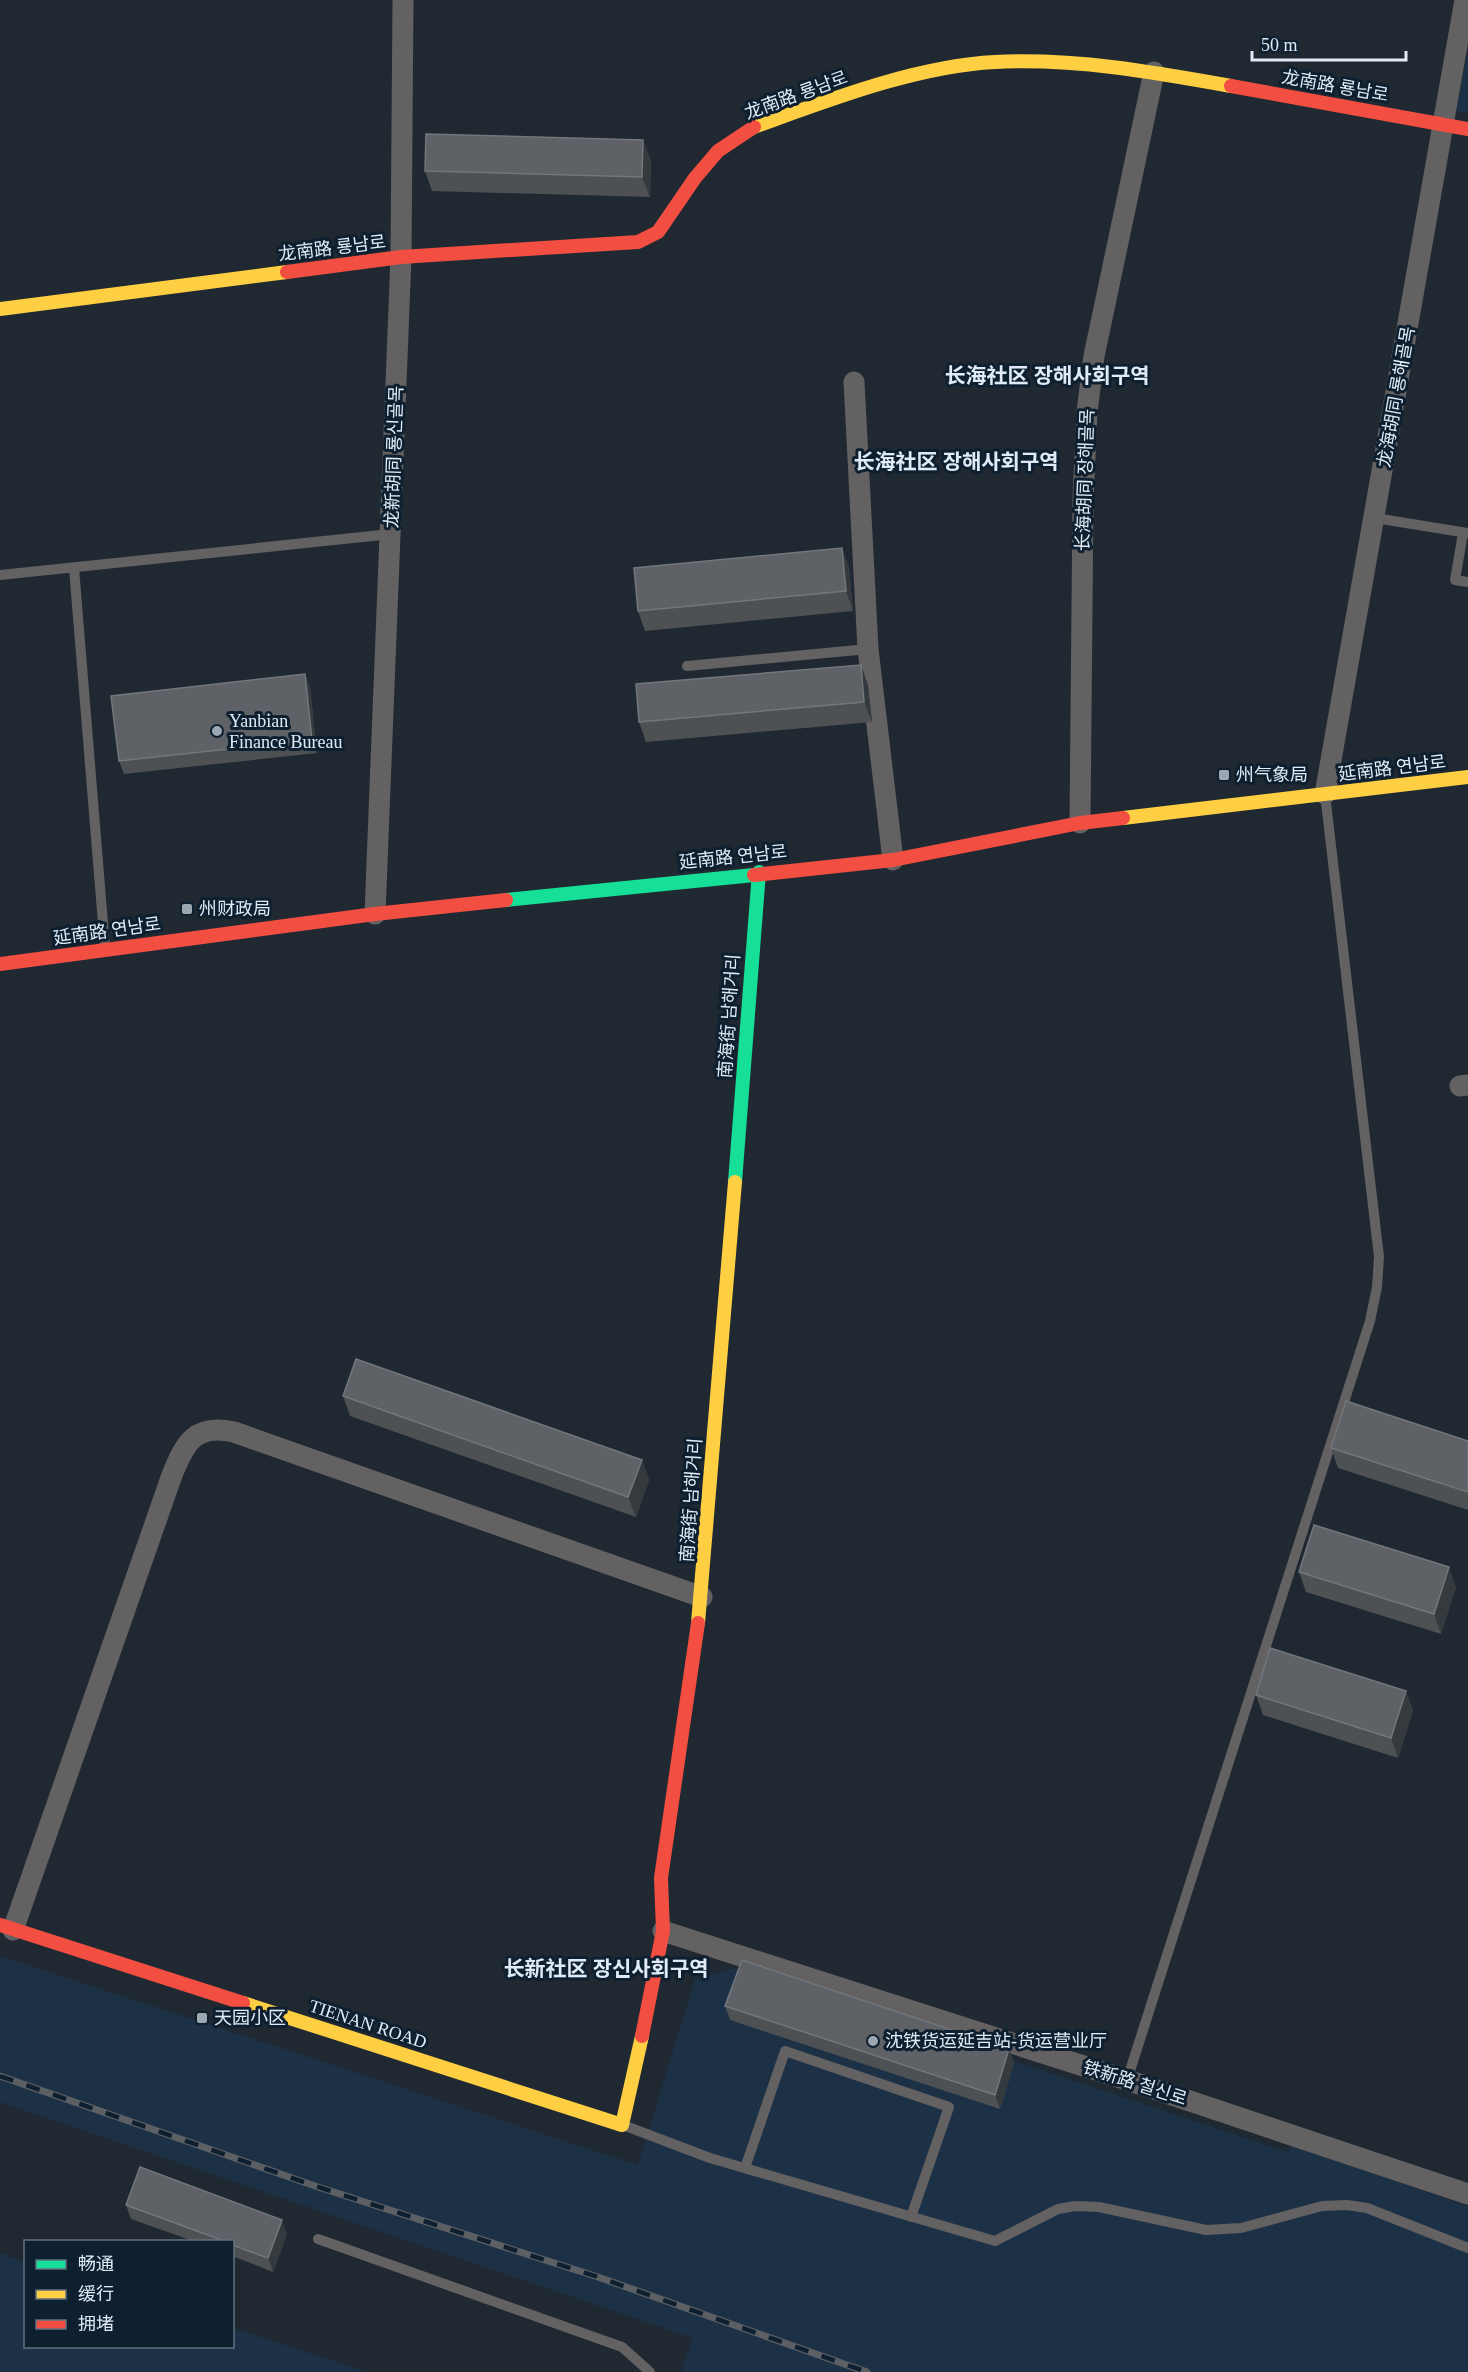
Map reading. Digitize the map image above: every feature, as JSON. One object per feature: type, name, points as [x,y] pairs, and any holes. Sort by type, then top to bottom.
[{"type":"street","name":"龙新胡同 룡신골목","points":[[375,914],[401,257],[403,0]]},
{"type":"street","name":"龙海胡同 룡해골목","points":[[1325,794],[1465,0]]},
{"type":"street","name":"龙南路 룡남로","points":[[0,309],[401,257],[638,242],[658,232],[695,178],[718,151],[753,127],[835,98],[936,70],[994,62],[1061,61],[1154,72],[1468,129]]},
{"type":"street","name":"长海胡同 장해골목","points":[[1080,823],[1083,499],[1087,412],[1094,356],[1154,72]]},
{"type":"street","points":[[854,382],[868,649],[893,860]]},
{"type":"street","name":"延南路 연남로","points":[[0,964],[105,948],[375,914],[759,872],[893,860],[1080,823],[1468,777]]},
{"type":"street","name":"南海街 남해거리","points":[[622,2125],[659,1959],[663,1931],[661,1878],[702,1597],[759,872]]},
{"type":"street","points":[[7,1927],[172,1475],[190,1439],[205,1431],[219,1428],[234,1432],[702,1597]]},
{"type":"street","name":"TIENAN ROAD","points":[[7,1927],[622,2125]]},
{"type":"street","name":"铁新路 철신로","points":[[663,1931],[1127,2080],[1468,2194]]},
{"type":"lane","points":[[1375,518],[1466,533],[1455,580],[1468,582]]},
{"type":"lane","points":[[0,575],[391,534]]},
{"type":"lane","points":[[74,568],[105,948]]},
{"type":"lane","points":[[687,666],[868,649]]},
{"type":"lane","points":[[1127,2080],[1370,1322],[1377,1287],[1379,1257],[1325,794]]},
{"type":"lane","points":[[745,2168],[785,2051],[949,2107],[911,2217]]},
{"type":"lane","points":[[622,2125],[710,2158],[995,2241],[1058,2209],[1075,2206],[1100,2207],[1206,2230],[1241,2228],[1322,2206],[1347,2205],[1367,2208],[1468,2248]]},
{"type":"lane","points":[[318,2239],[622,2347],[650,2372]]},
{"type":"shaded area","points":[[1468,51],[1468,113],[1456,111]]},
{"type":"shaded area","points":[[0,1956],[638,2165],[695,1979],[736,1968],[1288,2152],[1294,2144],[1468,2207],[1468,2372],[681,2372],[693,2338],[0,2102]]},
{"type":"shaded area","points":[[0,2253],[24,2262],[24,2348],[234,2348],[234,2328],[367,2372],[0,2372]]},
{"type":"building","points":[[426,134],[643,140],[642,177],[425,171]]},
{"type":"building","points":[[842,548],[846,591],[638,611],[634,568]]},
{"type":"building","points":[[861,665],[864,702],[639,722],[636,684]]},
{"type":"building","name":"Yanbian Finance Bureau","points":[[305,674],[312,740],[119,761],[111,696]]},
{"type":"building","points":[[356,1359],[642,1460],[628,1497],[343,1396]]},
{"type":"building","points":[[1346,1401],[1468,1441],[1468,1492],[1331,1448]]},
{"type":"building","points":[[1314,1525],[1449,1567],[1434,1614],[1299,1572]]},
{"type":"building","points":[[1270,1648],[1406,1691],[1391,1738],[1256,1695]]},
{"type":"building","name":"沈铁货运延吉站-货运营业厅","points":[[742,1960],[1009,2049],[995,2095],[725,2006]]},
{"type":"building","points":[[140,2167],[282,2220],[268,2258],[234,2246],[234,2240],[221,2240],[126,2205]]},
{"type":"railway","points":[[0,2076],[315,2186],[598,2277],[867,2372]]},
{"type":"traffic: fast","points":[[735,1182],[759,872]]},
{"type":"traffic: fast","points":[[506,900],[754,875]]},
{"type":"traffic: slow","points":[[754,127],[904,77],[965,65],[995,62],[1084,64],[1143,71],[1231,86]]},
{"type":"traffic: slow","points":[[0,309],[287,272]]},
{"type":"traffic: slow","points":[[1123,818],[1468,777]]},
{"type":"traffic: slow","points":[[698,1623],[735,1182]]},
{"type":"traffic: slow","points":[[243,2003],[622,2125],[642,2036]]},
{"type":"traffic: jam","points":[[1231,86],[1468,129]]},
{"type":"traffic: jam","points":[[287,272],[401,257],[638,242],[658,232],[695,178],[718,151],[754,127]]},
{"type":"traffic: jam","points":[[754,875],[893,860],[1080,823],[1123,818]]},
{"type":"traffic: jam","points":[[0,964],[375,914],[506,900]]},
{"type":"traffic: jam","points":[[642,2036],[663,1931],[661,1878],[698,1623]]},
{"type":"traffic: jam","points":[[0,1925],[243,2003]]},
{"type":"place","name":"Yanbian Finance Bureau","points":[[217,731]]},
{"type":"place","name":"州气象局","points":[[1224,775]]},
{"type":"place","name":"州财政局","points":[[187,909]]},
{"type":"place","name":"天园小区","points":[[202,2018]]},
{"type":"place","name":"沈铁货运延吉站-货运营业厅","points":[[873,2041]]},
{"type":"district","name":"长海社区 장해사회구역","points":[[1047,376]]},
{"type":"district","name":"长海社区 장해사회구역","points":[[956,462]]},
{"type":"district","name":"长新社区 장신사회구역","points":[[606,1969]]}]
